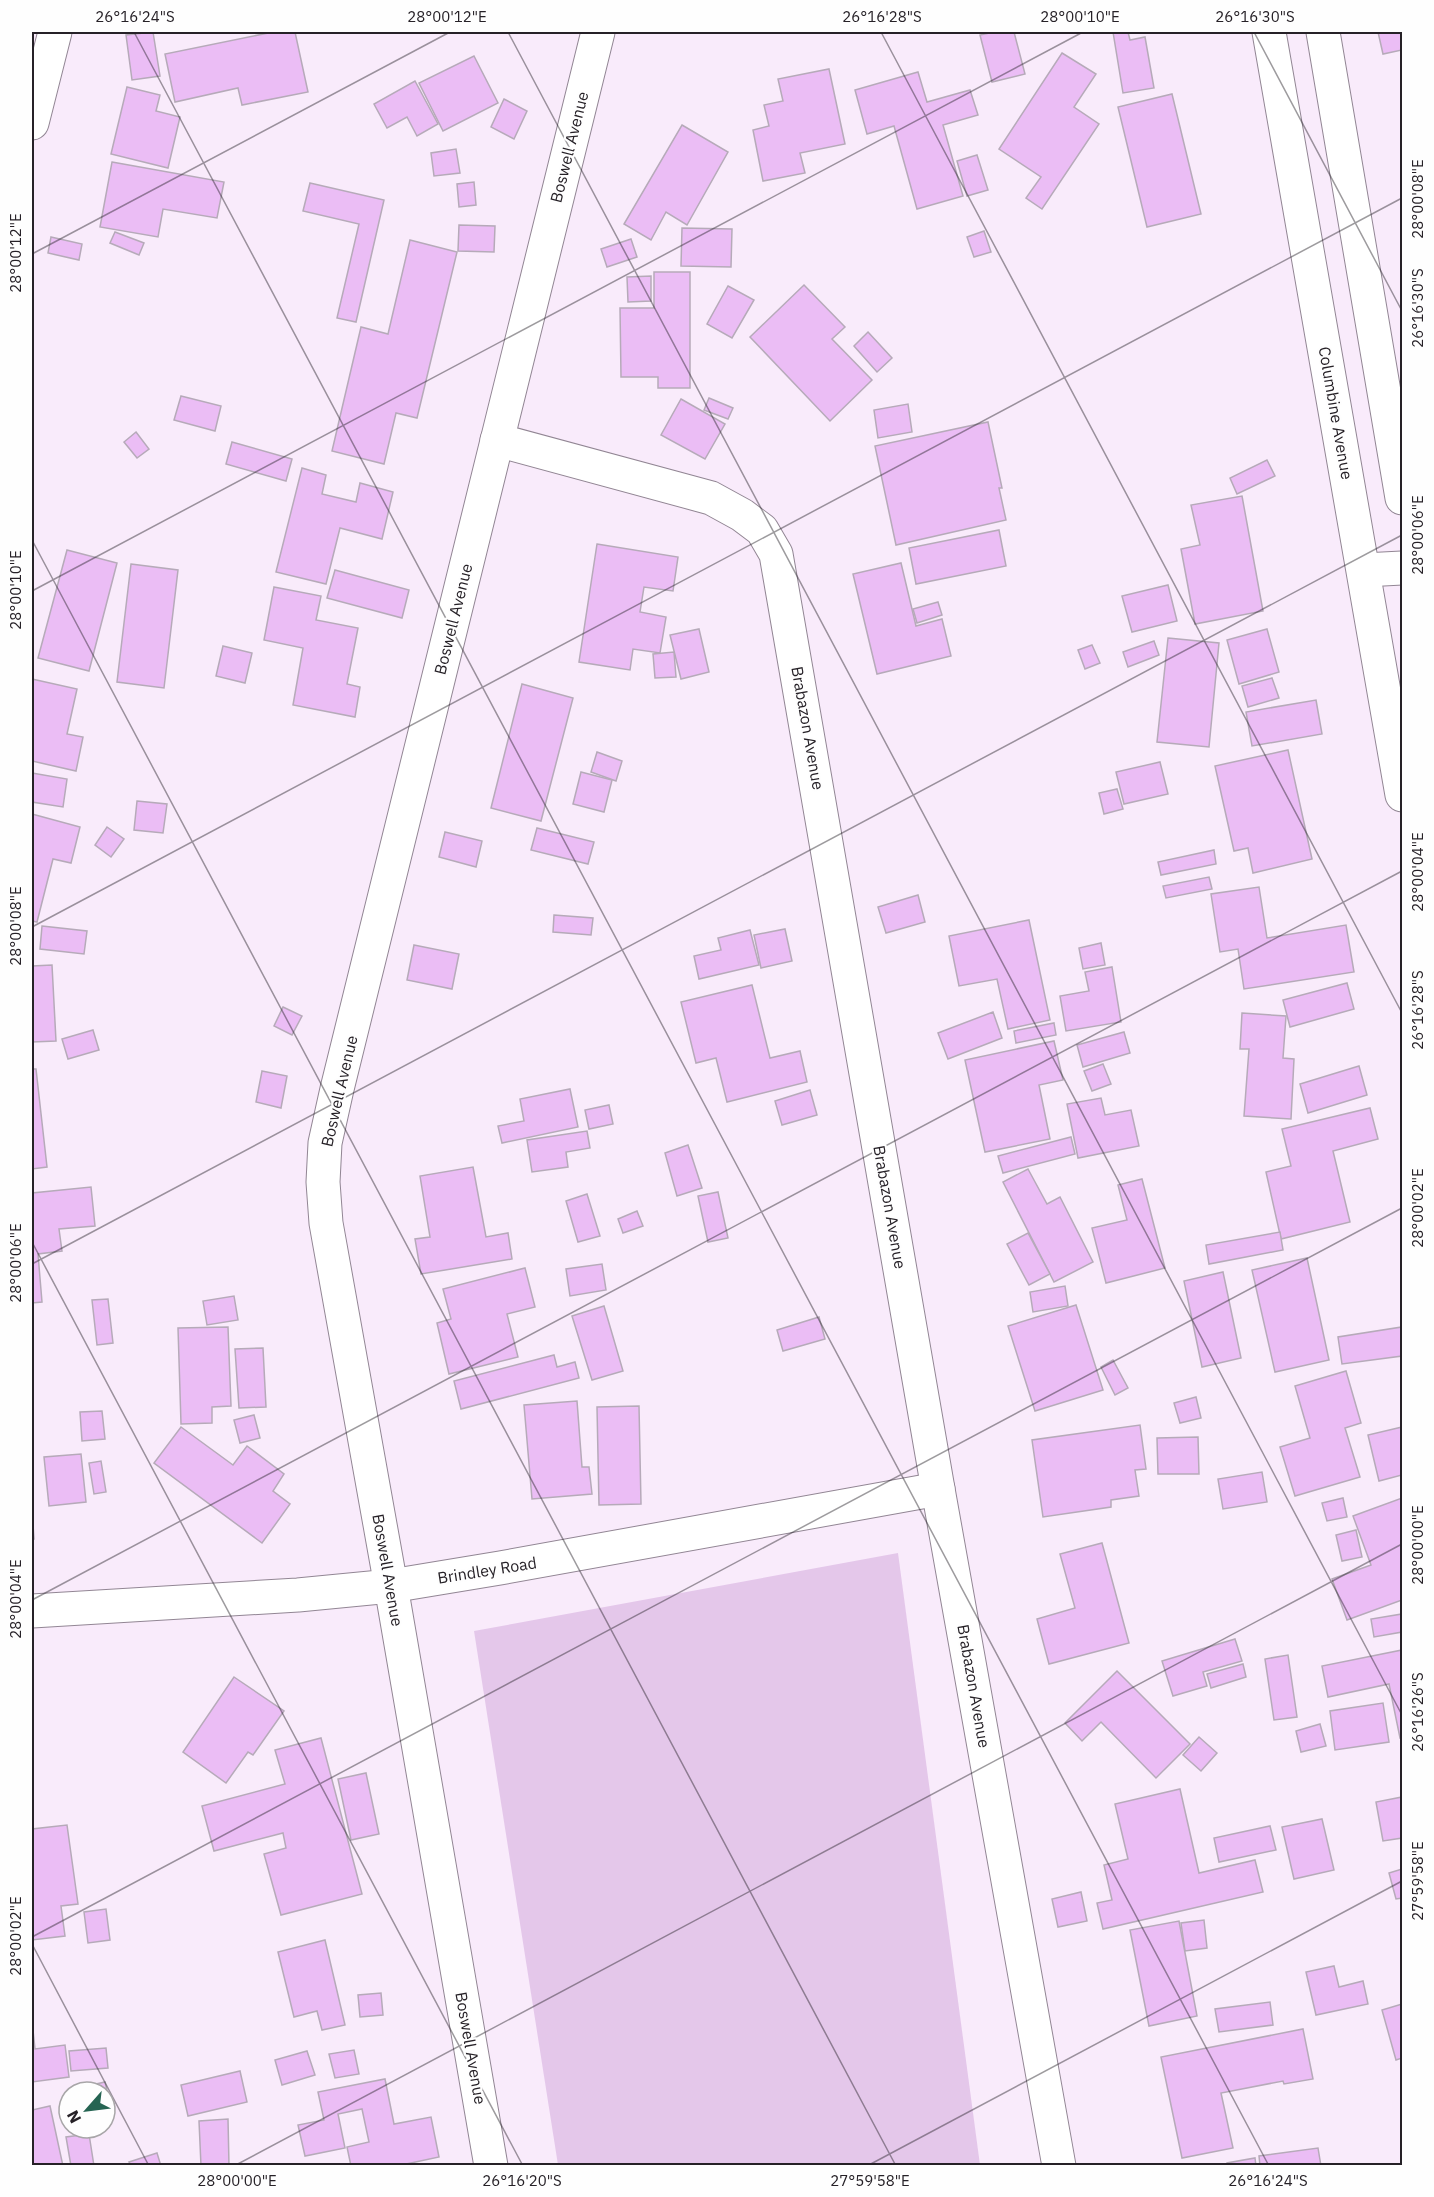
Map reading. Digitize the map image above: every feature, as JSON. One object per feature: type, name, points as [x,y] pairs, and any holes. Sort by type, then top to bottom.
[{"type":"street","points":[[32,123],[55,32]]},
{"type":"street","name":"Boswell Avenue","points":[[491,2166],[392,1586],[326,1223],[323,1182],[325,1143],[598,32]]},
{"type":"street","name":"Columbine Avenue","points":[[1269,32],[1402,795]]},
{"type":"street","points":[[1323,32],[1402,498]]},
{"type":"street","name":"Brabazon Avenue","points":[[497,440],[711,498],[742,514],[762,530],[776,554],[1059,2166]]},
{"type":"street","points":[[1364,570],[1402,568]]},
{"type":"street","name":"Brindley Road","points":[[32,1611],[298,1595],[392,1586],[939,1489]]},
{"type":"shaded area","points":[[898,1553],[980,2165],[558,2165],[474,1631]]},
{"type":"building","points":[[153,32],[160,76],[132,80],[126,35]]},
{"type":"building","points":[[273,32],[295,32],[308,92],[242,105],[238,88],[175,102],[165,54]]},
{"type":"building","points":[[1014,32],[1025,74],[992,82],[980,35]]},
{"type":"building","points":[[1113,32],[1128,32],[1130,40],[1145,37],[1154,88],[1123,93]]},
{"type":"building","points":[[1378,32],[1402,32],[1402,50],[1383,54]]},
{"type":"building","points":[[1062,53],[1096,74],[1074,107],[1099,124],[1042,209],[1026,198],[1041,177],[999,149]]},
{"type":"building","points":[[474,56],[498,103],[443,131],[419,83]]},
{"type":"building","points":[[829,69],[845,144],[800,153],[805,173],[763,181],[753,130],[769,126],[764,105],[783,101],[778,79]]},
{"type":"building","points":[[918,72],[927,102],[970,90],[978,115],[943,125],[963,196],[917,209],[894,126],[867,134],[855,90]]},
{"type":"building","points":[[415,81],[438,124],[417,136],[407,117],[387,128],[374,104]]},
{"type":"building","points":[[127,87],[160,95],[156,111],[180,117],[168,168],[111,154]]},
{"type":"building","points":[[1172,94],[1201,214],[1147,227],[1118,107]]},
{"type":"building","points":[[504,99],[527,111],[514,139],[491,127]]},
{"type":"building","points":[[682,125],[728,152],[687,225],[666,212],[651,240],[624,224]]},
{"type":"building","points":[[456,149],[460,173],[434,176],[431,153]]},
{"type":"building","points":[[977,155],[988,190],[967,196],[957,161]]},
{"type":"building","points":[[112,162],[224,182],[217,218],[163,209],[158,237],[100,227]]},
{"type":"building","points":[[474,182],[476,205],[459,207],[457,184]]},
{"type":"building","points":[[310,183],[384,200],[356,322],[337,318],[359,224],[303,211]]},
{"type":"building","points":[[459,225],[495,226],[494,252],[458,251]]},
{"type":"building","points":[[682,228],[732,229],[731,267],[681,266]]},
{"type":"building","points":[[984,231],[991,252],[974,257],[967,237]]},
{"type":"building","points":[[115,232],[144,243],[139,255],[110,243]]},
{"type":"building","points":[[51,237],[82,244],[79,260],[48,253]]},
{"type":"building","points":[[631,239],[637,257],[607,267],[601,249]]},
{"type":"building","points":[[410,240],[457,252],[417,418],[396,413],[384,464],[332,451],[361,327],[388,334]]},
{"type":"building","points":[[654,272],[690,272],[690,388],[658,388],[658,377],[621,377],[620,308],[654,308]]},
{"type":"building","points":[[651,276],[651,301],[628,302],[627,277]]},
{"type":"building","points":[[804,285],[845,327],[832,339],[872,380],[830,421],[750,337]]},
{"type":"building","points":[[728,286],[754,300],[732,338],[707,324]]},
{"type":"building","points":[[868,332],[892,358],[877,372],[854,346]]},
{"type":"building","points":[[181,396],[221,406],[215,431],[174,420]]},
{"type":"building","points":[[709,398],[733,408],[728,419],[704,410]]},
{"type":"building","points":[[681,399],[725,424],[705,459],[661,435]]},
{"type":"building","points":[[908,404],[912,432],[878,438],[874,410]]},
{"type":"building","points":[[988,422],[1002,488],[999,488],[1006,520],[896,545],[875,446]]},
{"type":"building","points":[[136,432],[149,449],[137,458],[124,442]]},
{"type":"building","points":[[232,442],[292,459],[286,481],[226,464]]},
{"type":"building","points":[[1267,460],[1275,476],[1237,494],[1230,478]]},
{"type":"building","points":[[302,468],[326,475],[322,494],[356,502],[360,483],[393,492],[382,539],[340,528],[326,584],[276,572]]},
{"type":"building","points":[[1242,496],[1263,611],[1195,624],[1181,549],[1200,545],[1191,505]]},
{"type":"building","points":[[999,530],[1006,566],[916,584],[909,548]]},
{"type":"building","points":[[597,544],[678,557],[673,591],[644,587],[640,612],[666,617],[660,653],[633,649],[630,670],[579,662]]},
{"type":"building","points":[[67,550],[117,563],[89,671],[38,658]]},
{"type":"building","points":[[901,563],[916,626],[942,619],[951,656],[877,674],[853,574]]},
{"type":"building","points":[[131,564],[178,570],[164,688],[117,682]]},
{"type":"building","points":[[335,570],[409,590],[402,618],[327,598]]},
{"type":"building","points":[[1168,585],[1177,621],[1132,632],[1122,596]]},
{"type":"building","points":[[274,587],[321,596],[316,620],[358,628],[347,684],[360,687],[355,717],[293,705],[303,648],[264,640]]},
{"type":"building","points":[[938,602],[942,615],[917,623],[913,609]]},
{"type":"building","points":[[699,629],[709,672],[681,679],[670,635]]},
{"type":"building","points":[[1267,629],[1279,672],[1239,684],[1227,640]]},
{"type":"building","points":[[1168,638],[1219,643],[1209,747],[1157,742]]},
{"type":"building","points":[[1154,641],[1159,655],[1128,667],[1123,652]]},
{"type":"building","points":[[1092,645],[1100,663],[1085,669],[1078,650]]},
{"type":"building","points":[[223,646],[252,653],[245,683],[216,676]]},
{"type":"building","points":[[674,652],[676,677],[655,678],[653,654]]},
{"type":"building","points":[[1272,678],[1279,698],[1248,707],[1242,686]]},
{"type":"building","points":[[32,679],[77,689],[67,734],[83,737],[76,771],[32,761]]},
{"type":"building","points":[[522,684],[573,698],[541,821],[491,808]]},
{"type":"building","points":[[1316,700],[1322,734],[1252,746],[1246,712]]},
{"type":"building","points":[[1288,750],[1312,859],[1253,873],[1248,848],[1234,851],[1215,766]]},
{"type":"building","points":[[597,752],[622,761],[616,781],[591,772]]},
{"type":"building","points":[[1160,762],[1168,794],[1124,804],[1116,772]]},
{"type":"building","points":[[581,772],[612,780],[604,812],[573,804]]},
{"type":"building","points":[[32,773],[67,779],[63,807],[32,802]]},
{"type":"building","points":[[1117,789],[1123,809],[1104,814],[1099,793]]},
{"type":"building","points":[[137,801],[167,804],[163,833],[134,830]]},
{"type":"building","points":[[32,814],[80,827],[71,863],[53,859],[37,922],[32,921]]},
{"type":"building","points":[[107,827],[124,839],[111,857],[95,845]]},
{"type":"building","points":[[537,828],[594,842],[588,864],[531,850]]},
{"type":"building","points":[[445,832],[482,841],[476,867],[439,857]]},
{"type":"building","points":[[1214,850],[1216,864],[1161,875],[1158,862]]},
{"type":"building","points":[[1209,877],[1212,889],[1166,898],[1163,886]]},
{"type":"building","points":[[1259,887],[1267,938],[1346,925],[1354,972],[1244,989],[1238,949],[1220,952],[1211,894]]},
{"type":"building","points":[[918,895],[925,922],[886,933],[878,907]]},
{"type":"building","points":[[554,915],[593,918],[591,935],[553,932]]},
{"type":"building","points":[[1029,920],[1050,1020],[1008,1029],[997,979],[959,986],[949,936]]},
{"type":"building","points":[[42,926],[87,931],[84,954],[40,949]]},
{"type":"building","points":[[785,929],[792,961],[761,968],[754,935]]},
{"type":"building","points":[[750,930],[759,965],[699,979],[694,956],[721,950],[718,938]]},
{"type":"building","points":[[1101,943],[1105,965],[1083,969],[1079,948]]},
{"type":"building","points":[[414,945],[459,954],[452,989],[407,980]]},
{"type":"building","points":[[52,965],[56,1041],[32,1042],[32,966]]},
{"type":"building","points":[[1112,967],[1121,1022],[1066,1031],[1060,996],[1089,991],[1085,972]]},
{"type":"building","points":[[1347,983],[1354,1009],[1290,1027],[1283,1000]]},
{"type":"building","points":[[752,985],[770,1058],[800,1051],[807,1082],[727,1102],[716,1058],[696,1063],[681,1002]]},
{"type":"building","points":[[283,1007],[302,1016],[292,1035],[274,1026]]},
{"type":"building","points":[[993,1012],[1002,1038],[948,1059],[938,1033]]},
{"type":"building","points":[[1242,1013],[1286,1016],[1283,1058],[1294,1059],[1291,1119],[1244,1116],[1249,1049],[1240,1049]]},
{"type":"building","points":[[1054,1023],[1056,1035],[1016,1043],[1014,1031]]},
{"type":"building","points":[[93,1030],[99,1050],[68,1059],[62,1039]]},
{"type":"building","points":[[1124,1032],[1130,1053],[1083,1067],[1077,1045]]},
{"type":"building","points":[[1054,1041],[1063,1080],[1039,1085],[1050,1139],[985,1152],[965,1060]]},
{"type":"building","points":[[1103,1064],[1111,1084],[1092,1091],[1084,1071]]},
{"type":"building","points":[[1359,1066],[1367,1095],[1308,1113],[1300,1084]]},
{"type":"building","points":[[32,1069],[36,1069],[47,1167],[32,1169]]},
{"type":"building","points":[[262,1071],[287,1076],[281,1108],[256,1102]]},
{"type":"building","points":[[570,1089],[578,1127],[502,1143],[498,1126],[524,1121],[520,1099]]},
{"type":"building","points":[[810,1090],[817,1115],[782,1125],[775,1101]]},
{"type":"building","points":[[1101,1098],[1105,1115],[1131,1110],[1139,1146],[1078,1158],[1067,1104]]},
{"type":"building","points":[[609,1105],[613,1124],[589,1129],[585,1110]]},
{"type":"building","points":[[1370,1108],[1378,1139],[1333,1151],[1350,1222],[1281,1239],[1266,1172],[1291,1166],[1282,1129]]},
{"type":"building","points":[[587,1131],[590,1148],[566,1152],[568,1167],[532,1172],[527,1140]]},
{"type":"building","points":[[1071,1137],[1075,1154],[1003,1173],[998,1156]]},
{"type":"building","points":[[688,1145],[702,1188],[677,1196],[665,1153]]},
{"type":"building","points":[[473,1167],[486,1237],[508,1233],[512,1259],[421,1274],[415,1239],[430,1237],[420,1176]]},
{"type":"building","points":[[1028,1169],[1047,1204],[1060,1197],[1093,1262],[1054,1282],[1003,1182]]},
{"type":"building","points":[[1142,1179],[1165,1268],[1106,1283],[1092,1228],[1127,1220],[1118,1185]]},
{"type":"building","points":[[91,1187],[95,1226],[59,1229],[62,1251],[38,1254],[42,1302],[32,1303],[32,1193]]},
{"type":"building","points":[[718,1192],[728,1238],[708,1242],[698,1196]]},
{"type":"building","points":[[587,1194],[600,1236],[578,1242],[566,1201]]},
{"type":"building","points":[[637,1211],[643,1226],[623,1233],[618,1219]]},
{"type":"building","points":[[1280,1232],[1283,1250],[1209,1264],[1206,1245]]},
{"type":"building","points":[[1028,1233],[1050,1274],[1029,1285],[1007,1244]]},
{"type":"building","points":[[1307,1258],[1329,1360],[1275,1372],[1252,1270]]},
{"type":"building","points":[[602,1264],[606,1290],[570,1296],[566,1269]]},
{"type":"building","points":[[525,1268],[535,1307],[507,1314],[518,1357],[449,1374],[437,1323],[451,1319],[443,1289]]},
{"type":"building","points":[[1223,1272],[1241,1358],[1202,1367],[1184,1281]]},
{"type":"building","points":[[1065,1286],[1068,1306],[1033,1312],[1030,1292]]},
{"type":"building","points":[[234,1296],[238,1320],[207,1325],[203,1301]]},
{"type":"building","points":[[108,1299],[113,1343],[97,1345],[92,1300]]},
{"type":"building","points":[[1076,1305],[1103,1390],[1035,1411],[1008,1326]]},
{"type":"building","points":[[604,1306],[623,1371],[592,1380],[572,1316]]},
{"type":"building","points":[[819,1317],[825,1339],[783,1351],[777,1330]]},
{"type":"building","points":[[228,1327],[231,1406],[212,1407],[212,1423],[181,1424],[178,1328]]},
{"type":"building","points":[[1402,1327],[1402,1356],[1342,1364],[1338,1337]]},
{"type":"building","points":[[263,1348],[266,1407],[239,1408],[235,1349]]},
{"type":"building","points":[[554,1355],[557,1367],[575,1362],[579,1378],[461,1409],[454,1381]]},
{"type":"building","points":[[1113,1360],[1128,1388],[1115,1395],[1101,1367]]},
{"type":"building","points":[[1346,1371],[1361,1423],[1345,1428],[1360,1477],[1295,1496],[1280,1447],[1310,1438],[1295,1386]]},
{"type":"building","points":[[1196,1397],[1201,1418],[1180,1423],[1174,1403]]},
{"type":"building","points":[[577,1401],[582,1467],[589,1467],[592,1494],[532,1499],[524,1405]]},
{"type":"building","points":[[639,1406],[641,1504],[599,1505],[597,1407]]},
{"type":"building","points":[[102,1411],[105,1439],[82,1441],[80,1412]]},
{"type":"building","points":[[254,1415],[260,1438],[240,1443],[234,1420]]},
{"type":"building","points":[[1140,1425],[1146,1469],[1135,1470],[1139,1496],[1111,1500],[1111,1507],[1043,1517],[1032,1440]]},
{"type":"building","points":[[181,1427],[233,1465],[247,1446],[284,1474],[273,1491],[290,1504],[262,1543],[154,1463]]},
{"type":"building","points":[[1402,1427],[1402,1475],[1379,1481],[1368,1435]]},
{"type":"building","points":[[1198,1437],[1199,1474],[1158,1474],[1157,1438]]},
{"type":"building","points":[[81,1454],[86,1502],[49,1506],[44,1457]]},
{"type":"building","points":[[101,1461],[106,1492],[94,1494],[89,1463]]},
{"type":"building","points":[[1262,1472],[1267,1502],[1223,1509],[1218,1479]]},
{"type":"building","points":[[1343,1498],[1347,1517],[1327,1521],[1322,1503]]},
{"type":"building","points":[[1402,1498],[1402,1600],[1347,1620],[1332,1579],[1371,1565],[1353,1516]]},
{"type":"building","points":[[32,1511],[34,1539],[32,1539]]},
{"type":"building","points":[[1356,1530],[1362,1557],[1342,1561],[1336,1535]]},
{"type":"building","points":[[1102,1543],[1129,1643],[1049,1664],[1037,1619],[1075,1608],[1060,1554]]},
{"type":"building","points":[[1402,1614],[1402,1632],[1374,1637],[1371,1619]]},
{"type":"building","points":[[1235,1639],[1242,1661],[1203,1672],[1207,1686],[1173,1696],[1162,1661]]},
{"type":"building","points":[[1402,1650],[1402,1737],[1400,1738],[1389,1684],[1328,1697],[1322,1666]]},
{"type":"building","points":[[1288,1655],[1297,1717],[1274,1720],[1265,1659]]},
{"type":"building","points":[[1243,1664],[1246,1677],[1211,1688],[1207,1674]]},
{"type":"building","points":[[1117,1671],[1190,1744],[1156,1778],[1101,1722],[1082,1741],[1065,1723]]},
{"type":"building","points":[[234,1677],[284,1711],[253,1755],[248,1752],[226,1783],[183,1752]]},
{"type":"building","points":[[1383,1703],[1389,1742],[1335,1750],[1330,1711]]},
{"type":"building","points":[[1320,1724],[1326,1746],[1301,1752],[1296,1731]]},
{"type":"building","points":[[1199,1737],[1217,1753],[1201,1771],[1183,1755]]},
{"type":"building","points":[[321,1738],[362,1894],[281,1915],[264,1854],[286,1848],[283,1833],[214,1851],[202,1806],[285,1784],[275,1750]]},
{"type":"building","points":[[366,1773],[379,1834],[351,1840],[338,1779]]},
{"type":"building","points":[[1180,1789],[1199,1873],[1255,1860],[1263,1892],[1103,1929],[1097,1903],[1112,1900],[1104,1865],[1128,1859],[1115,1804]]},
{"type":"building","points":[[1402,1797],[1402,1838],[1383,1841],[1376,1802]]},
{"type":"building","points":[[1322,1819],[1334,1870],[1294,1879],[1282,1827]]},
{"type":"building","points":[[67,1825],[78,1904],[61,1906],[65,1936],[32,1940],[32,1829]]},
{"type":"building","points":[[1270,1826],[1276,1850],[1219,1862],[1214,1838]]},
{"type":"building","points":[[1402,1869],[1402,1898],[1396,1899],[1389,1873]]},
{"type":"building","points":[[1081,1892],[1087,1921],[1058,1927],[1052,1899]]},
{"type":"building","points":[[106,1909],[110,1940],[88,1943],[84,1912]]},
{"type":"building","points":[[1204,1920],[1207,1948],[1185,1951],[1181,1923]]},
{"type":"building","points":[[1179,1921],[1197,2016],[1149,2026],[1130,1930]]},
{"type":"building","points":[[325,1940],[345,2025],[322,2030],[317,2011],[294,2017],[278,1952]]},
{"type":"building","points":[[1334,1966],[1339,1987],[1363,1981],[1368,2004],[1316,2015],[1306,1972]]},
{"type":"building","points":[[381,1993],[383,2015],[360,2017],[358,1995]]},
{"type":"building","points":[[1270,2002],[1273,2025],[1219,2032],[1215,2009]]},
{"type":"building","points":[[1402,2004],[1402,2058],[1396,2060],[1382,2010]]},
{"type":"building","points":[[32,2021],[35,2049],[65,2045],[69,2077],[32,2082]]},
{"type":"building","points":[[1303,2029],[1313,2079],[1284,2084],[1283,2081],[1221,2093],[1233,2148],[1182,2158],[1161,2057]]},
{"type":"building","points":[[106,2048],[108,2068],[71,2071],[69,2051]]},
{"type":"building","points":[[354,2050],[359,2074],[335,2078],[329,2054]]},
{"type":"building","points":[[307,2051],[315,2075],[282,2085],[275,2060]]},
{"type":"building","points":[[240,2071],[247,2102],[188,2116],[181,2085]]},
{"type":"building","points":[[385,2079],[394,2124],[431,2117],[439,2157],[397,2166],[351,2166],[347,2147],[369,2142],[362,2109],[338,2114],[345,2148],[305,2156],[298,2125],[324,2120],[318,2092]]},
{"type":"building","points":[[50,2106],[63,2166],[32,2166],[32,2110]]},
{"type":"building","points":[[228,2119],[229,2166],[201,2166],[199,2121]]},
{"type":"building","points":[[67,2140],[90,2140],[94,2166],[71,2166]]},
{"type":"building","points":[[1318,2148],[1321,2166],[1260,2166],[1259,2156]]},
{"type":"building","points":[[157,2153],[161,2166],[131,2166],[129,2162]]},
{"type":"building","points":[[1255,2158],[1256,2166],[1227,2166],[1227,2163]]}]
